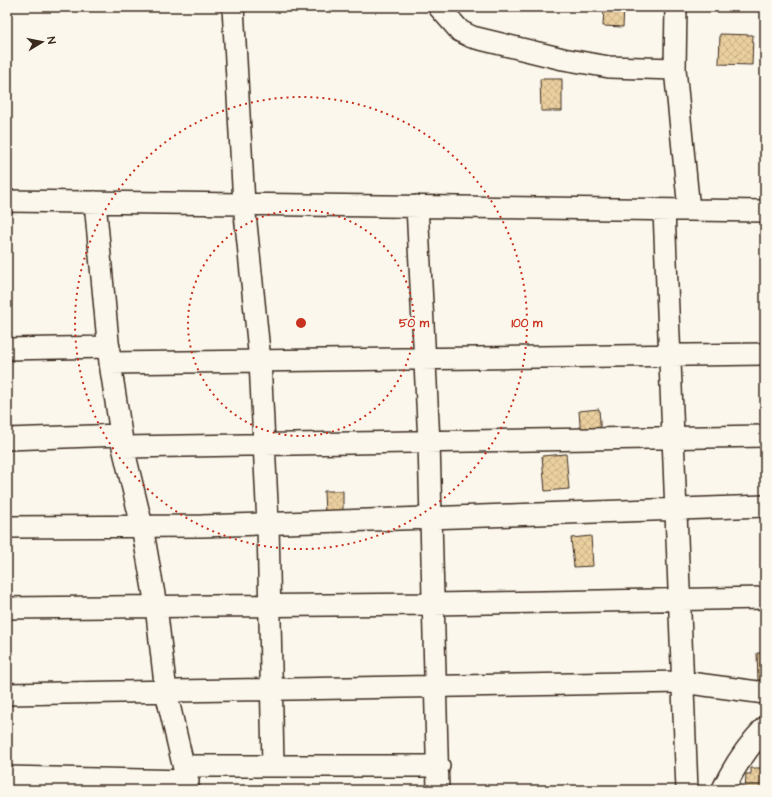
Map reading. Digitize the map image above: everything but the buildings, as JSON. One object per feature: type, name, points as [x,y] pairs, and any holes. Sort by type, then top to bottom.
[{"type":"main road","points":[[723,790],[734,767],[757,746],[765,728]]},
{"type":"street","points":[[233,7],[244,204],[260,361],[268,524],[273,766]]},
{"type":"street","points":[[439,7],[460,31],[472,38],[563,60],[603,66],[674,69]]},
{"type":"street","points":[[676,7],[674,69],[689,210]]},
{"type":"street","points":[[7,201],[765,211]]},
{"type":"street","points":[[95,202],[110,355],[122,441],[142,526],[156,606],[166,692],[187,779]]},
{"type":"street","points":[[416,206],[426,359],[434,604],[435,687],[439,766],[438,790]]},
{"type":"street","points":[[664,210],[687,790]]},
{"type":"street","points":[[7,348],[110,355],[260,361],[765,354]]},
{"type":"street","points":[[7,439],[263,445],[765,436]]},
{"type":"street","points":[[7,527],[268,524],[765,506]]},
{"type":"street","points":[[7,608],[434,604],[765,598]]},
{"type":"street","points":[[7,694],[682,682],[765,693]]},
{"type":"street","points":[[7,777],[187,779],[273,766],[439,766]]}]
